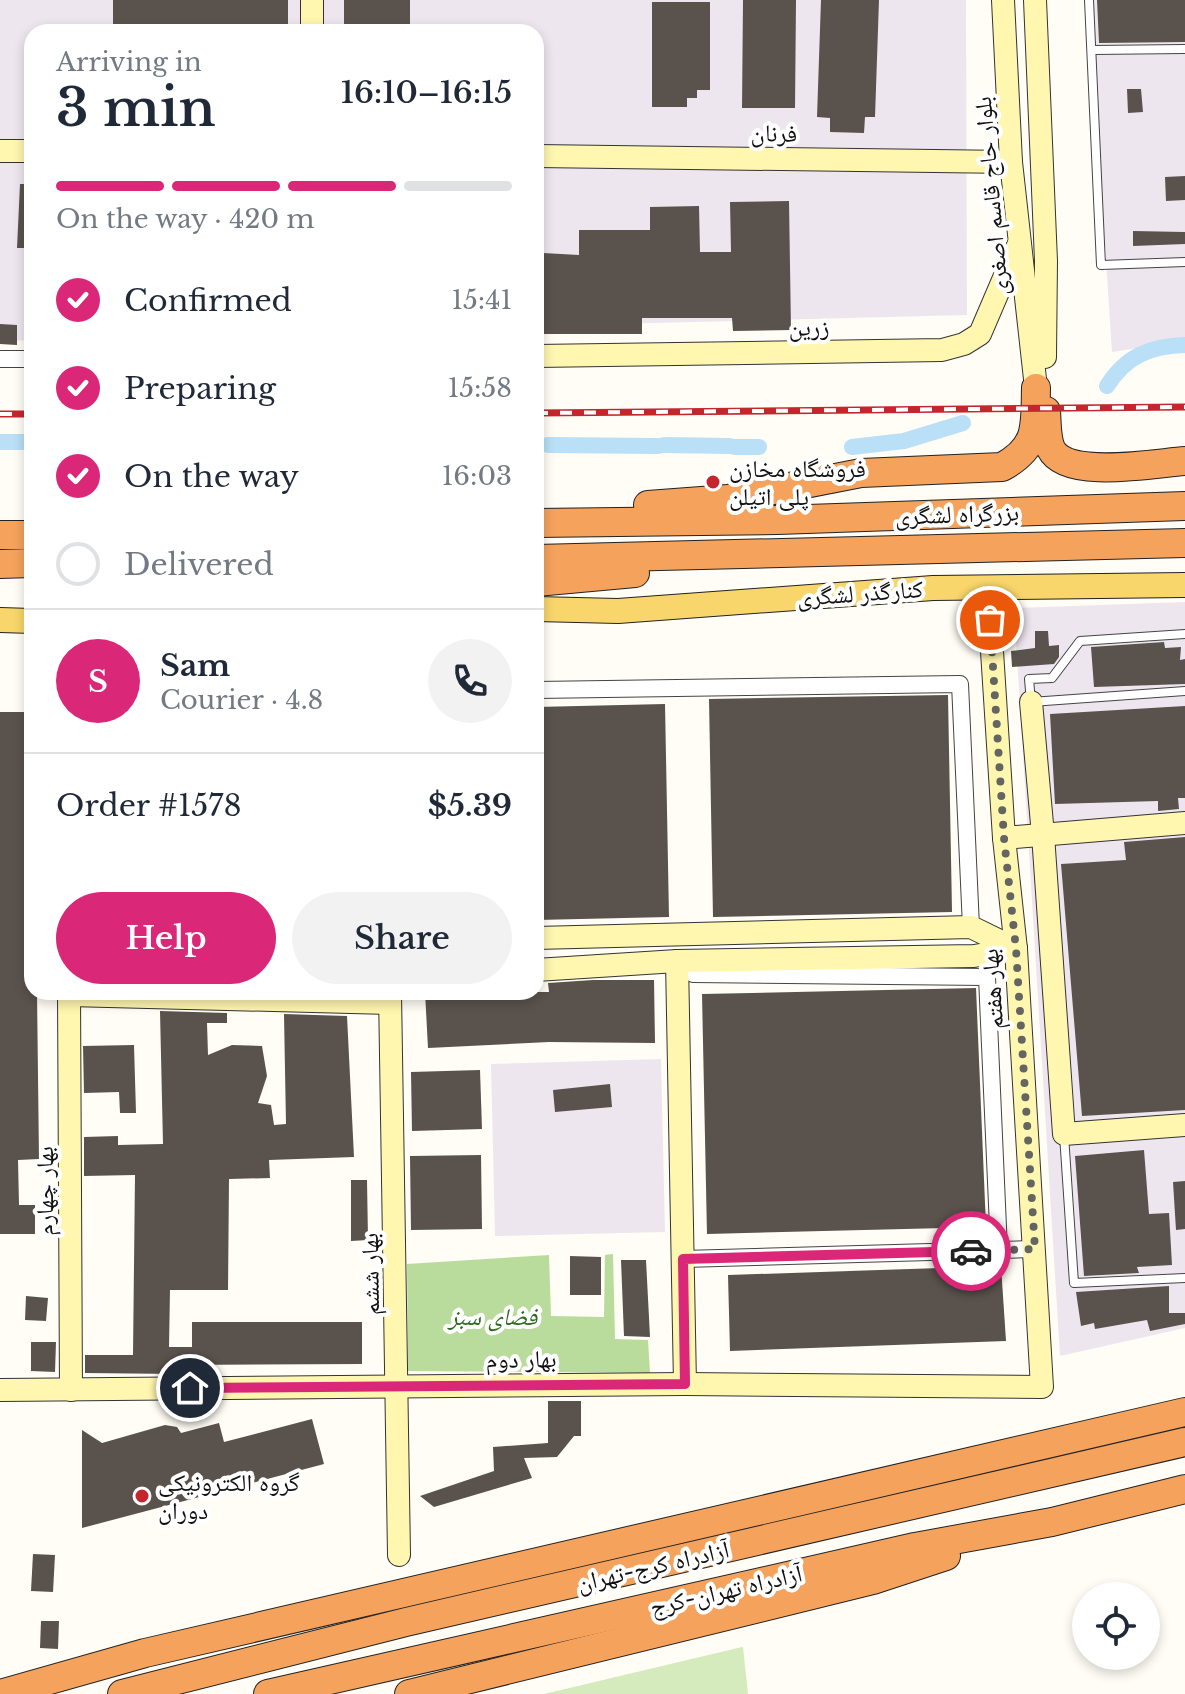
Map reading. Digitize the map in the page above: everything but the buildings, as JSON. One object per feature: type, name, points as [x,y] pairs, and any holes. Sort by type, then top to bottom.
[{"type":"highway","points":[[1041,387],[1052,451],[1066,463],[1085,467],[1185,461]]},
{"type":"highway","points":[[544,520],[583,510],[728,499],[861,473],[1002,467],[1021,457],[1035,433],[1041,387]]},
{"type":"highway","name":"بزرگراه لشگری","points":[[544,522],[778,520],[1185,506]]},
{"type":"highway","points":[[0,535],[24,535]]},
{"type":"highway","name":"بزرگراه لشگری","points":[[544,559],[1185,543]]},
{"type":"highway","points":[[544,581],[630,574],[748,554]]},
{"type":"highway","points":[[0,564],[24,563]]},
{"type":"highway","points":[[0,1694],[160,1650],[1185,1412]]},
{"type":"highway","name":"آزادراه کرج-تهران","points":[[122,1694],[406,1622],[1185,1442]]},
{"type":"highway","name":"آزادراه تهران-کرج","points":[[268,1694],[915,1547],[1052,1522],[1185,1489]]},
{"type":"highway","points":[[409,1694],[873,1580],[1052,1522]]},
{"type":"main road","name":"کنارگذر لشگری","points":[[544,609],[618,611],[933,588],[1185,585]]},
{"type":"main road","points":[[0,620],[24,621]]},
{"type":"street","points":[[312,0],[312,24]]},
{"type":"street","name":"بلوار حاج قاسم اصغری","points":[[1003,0],[1013,188],[1041,387]]},
{"type":"street","name":"بلوار حاج قاسم اصغری","points":[[1035,0],[1043,190],[1041,387]]},
{"type":"street","points":[[0,151],[24,151]]},
{"type":"street","name":"فرنان","points":[[544,156],[1011,162]]},
{"type":"street","points":[[1013,188],[1043,190]]},
{"type":"street","name":"زرین","points":[[544,356],[942,350],[964,344],[980,334],[1019,243]]},
{"type":"street","points":[[0,359],[24,359]]},
{"type":"street","name":"بهار هفتم","points":[[988,589],[1004,838],[1016,949],[1042,1387]]},
{"type":"street","points":[[544,690],[960,684],[971,927]]},
{"type":"street","points":[[1031,702],[1064,1134],[1185,1125]]},
{"type":"street","points":[[1004,838],[1185,823]]},
{"type":"street","points":[[544,938],[971,927],[1016,949]]},
{"type":"street","points":[[544,969],[677,961],[974,956],[1016,949]]},
{"type":"street","points":[[677,961],[693,974],[987,977],[999,1250]]},
{"type":"street","points":[[677,961],[685,1384]]},
{"type":"street","name":"بهار چهارم","points":[[69,1000],[71,1390]]},
{"type":"street","name":"بهار ششم","points":[[390,1000],[399,1555]]},
{"type":"street","points":[[683,1259],[1035,1249]]},
{"type":"street","name":"بهار دوم","points":[[0,1390],[685,1384],[1042,1387]]},
{"type":"lane","points":[[1089,0],[1101,265],[1185,262]]},
{"type":"lane","points":[[1092,50],[1185,49]]},
{"type":"lane","points":[[1185,634],[1080,641],[1052,678],[1029,679],[1031,702],[1185,691]]},
{"type":"lane","points":[[1064,1134],[1074,1283],[1185,1278]]},
{"type":"shaded area","points":[[0,0],[966,0],[967,315],[544,326],[544,24],[24,24],[24,340],[0,341]]},
{"type":"shaded area","points":[[1089,0],[1185,0],[1185,341],[1112,352]]},
{"type":"shaded area","points":[[1185,602],[1185,1328],[1060,1356],[1014,608]]},
{"type":"shaded area","points":[[661,1059],[665,1232],[495,1236],[491,1064]]},
{"type":"green space","name":"فضای سبز","points":[[613,1254],[615,1339],[648,1340],[650,1373],[408,1371],[407,1264],[549,1255],[551,1316],[604,1317],[605,1255]]},
{"type":"green space","points":[[742,1647],[748,1694],[544,1694]]},
{"type":"waterway","points":[[1107,386],[1122,367],[1140,355],[1185,345]]},
{"type":"waterway","points":[[852,447],[904,441],[963,423]]},
{"type":"waterway","points":[[0,442],[24,442]]},
{"type":"waterway","points":[[548,445],[658,446]]},
{"type":"waterway","points":[[664,445],[730,446]]},
{"type":"waterway","points":[[735,447],[759,447]]},
{"type":"railway","points":[[544,413],[1185,407]]},
{"type":"railway","points":[[0,414],[24,414]]},
{"type":"way so far","points":[[971,1251],[1035,1249],[1016,949],[1004,838],[990,620]]},
{"type":"place","name":"فروشگاه مخازن پلی اتیلن","points":[[713,482]]},
{"type":"place","name":"گروه الکترونیکی دوران","points":[[142,1496]]},
{"type":"route","points":[[190,1388],[685,1384],[683,1259],[971,1251]]}]
